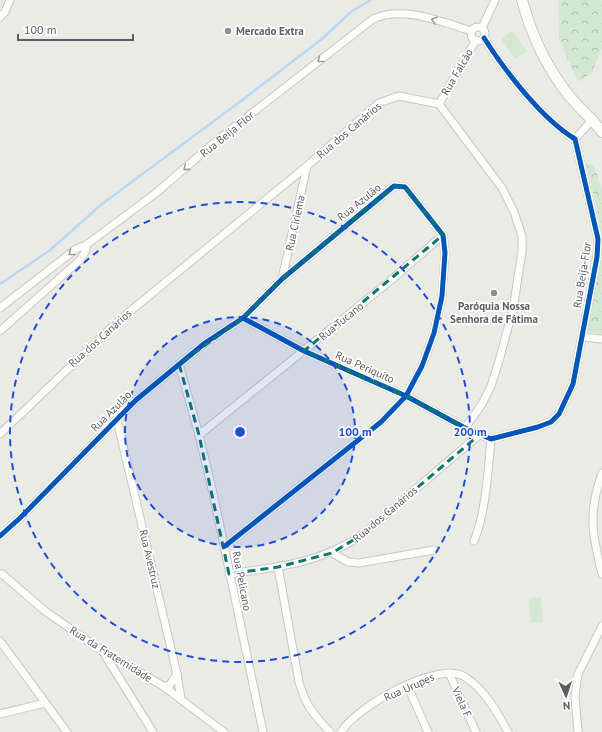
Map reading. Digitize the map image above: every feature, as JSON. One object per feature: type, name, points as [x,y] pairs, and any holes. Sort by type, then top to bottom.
[{"type":"street","points":[[2,14],[10,0]]},
{"type":"street","points":[[482,28],[495,0]]},
{"type":"street","points":[[522,0],[528,25],[542,55],[572,99],[593,119],[602,132]]},
{"type":"street","name":"Rua Beija Flor","points":[[0,308],[76,249],[86,245],[156,193],[215,142],[373,19],[390,13],[414,15],[472,31]]},
{"type":"street","points":[[482,28],[476,27],[472,31],[473,38],[476,40],[484,38]]},
{"type":"street","points":[[482,28],[485,32],[484,38],[500,63],[547,118],[560,130],[575,139],[593,119]]},
{"type":"street","name":"Rua Falcão","points":[[439,104],[476,40]]},
{"type":"street","name":"Rua dos Canários","points":[[0,434],[122,317],[307,166],[379,103],[399,96],[439,104]]},
{"type":"street","points":[[439,104],[502,188],[514,212],[522,236],[522,252],[513,309],[499,361],[485,398],[465,428]]},
{"type":"street","name":"Rua Beija-Flor","points":[[491,439],[538,427],[551,422],[559,414],[574,384],[597,257],[598,239],[575,139]]},
{"type":"street","name":"Rua Ciriema","points":[[282,279],[307,166]]},
{"type":"street","name":"Rua Azulão","points":[[0,536],[20,518],[136,400],[205,343],[243,318],[282,279],[394,186],[405,187],[443,235]]},
{"type":"street","points":[[225,546],[381,422],[406,396],[422,366],[434,333],[442,296],[445,252],[443,235]]},
{"type":"street","name":"Rua Tucano","points":[[199,435],[390,282],[443,235]]},
{"type":"street","points":[[0,331],[81,259],[86,250],[86,245]]},
{"type":"street","name":"Rua Periquito","points":[[243,318],[304,351],[406,396],[479,435]]},
{"type":"street","points":[[582,337],[602,339]]},
{"type":"street","name":"Rua Pelicano","points":[[179,364],[199,435],[225,546],[229,574],[263,732]]},
{"type":"street","name":"Rua Avestruz","points":[[117,420],[177,674],[181,699]]},
{"type":"street","points":[[474,541],[486,487],[491,439],[479,435]]},
{"type":"street","name":"Rua dos Canários","points":[[229,574],[278,567],[316,559],[346,546],[363,534],[479,435]]},
{"type":"street","points":[[602,473],[593,511],[593,538],[602,574]]},
{"type":"street","points":[[332,553],[348,562],[359,563],[434,550]]},
{"type":"street","points":[[278,567],[299,682],[304,701],[315,717],[330,732]]},
{"type":"street","name":"Rua da Fraternidade","points":[[1,573],[45,611],[101,650],[163,686],[224,732]]},
{"type":"street","points":[[578,732],[575,697],[578,674],[602,626]]},
{"type":"street","points":[[1,643],[67,732]]},
{"type":"street","points":[[101,650],[153,732]]},
{"type":"street","name":"Rua Urupes","points":[[341,732],[355,716],[372,704],[407,685],[438,674],[449,673],[465,677],[479,688],[497,713],[508,732]]},
{"type":"street","name":"Viela F","points":[[449,673],[476,732]]},
{"type":"street","points":[[163,686],[169,686],[177,674]]},
{"type":"street","points":[[407,685],[428,732]]},
{"type":"street","points":[[0,714],[45,703]]},
{"type":"highlighted area","points":[[394,186],[405,187],[443,235],[304,351],[406,396],[479,435],[363,534],[332,553],[278,567],[229,574],[199,435],[179,364],[243,318],[282,279]]},
{"type":"green space","points":[[558,0],[602,0],[602,48],[592,73],[578,82],[559,40]]},
{"type":"green space","points":[[512,31],[527,51],[515,59],[501,39]]},
{"type":"green space","points":[[586,163],[594,166],[602,189],[602,232]]},
{"type":"green space","points":[[602,249],[602,334],[587,331]]},
{"type":"green space","points":[[541,597],[543,622],[531,623],[529,598]]},
{"type":"waterway","points":[[0,284],[49,251],[102,204],[323,38],[352,11],[371,0]]},
{"type":"cycle path","points":[[243,318],[304,351],[406,396],[465,428],[491,439],[538,427],[551,422],[559,414],[573,384],[597,257],[598,239],[575,139],[562,130],[537,107],[502,65],[484,38]]},
{"type":"cycle path","points":[[0,536],[20,518],[136,400],[205,343],[243,318],[282,279],[394,186],[405,187],[443,235],[445,253],[442,296],[434,333],[422,366],[406,396],[381,422],[225,546]]},
{"type":"place","name":"Mercado Extra","points":[[228,31]]},
{"type":"place","name":"Paróquia Nossa Senhora de Fátima","points":[[494,293]]}]
